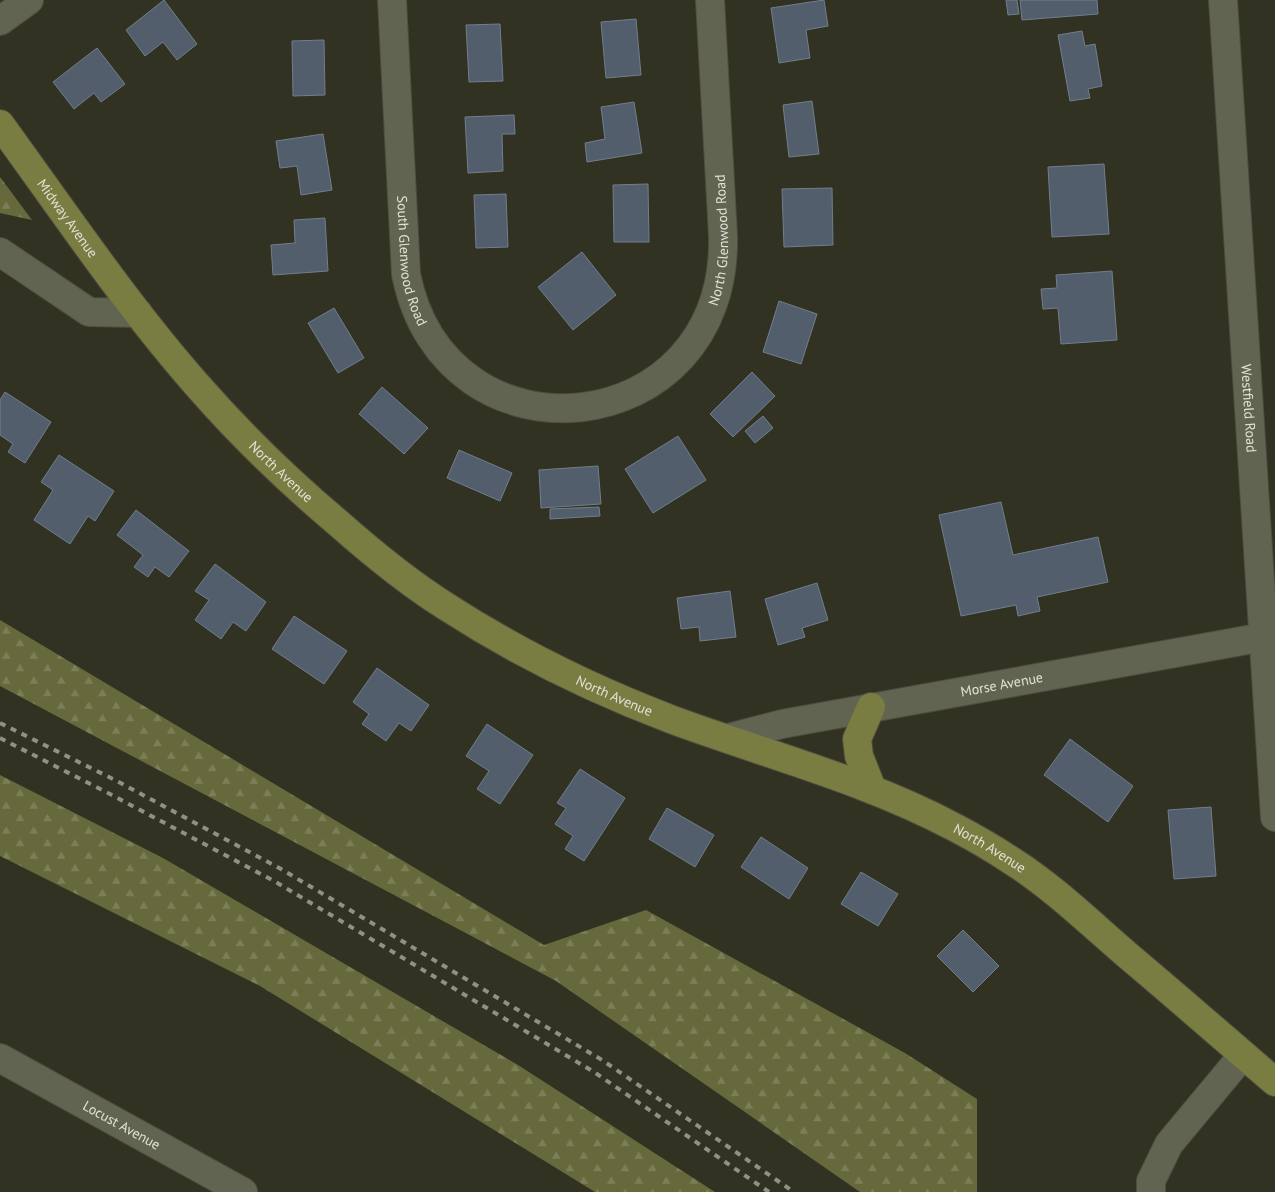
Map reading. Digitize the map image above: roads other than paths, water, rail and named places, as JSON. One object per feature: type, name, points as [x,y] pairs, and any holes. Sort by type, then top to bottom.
[{"type":"main road","name":"Midway Avenue","points":[[0,124],[138,313]]},
{"type":"main road","name":"North Avenue","points":[[138,313],[197,385],[293,485],[387,566],[454,612],[565,674],[623,700],[677,721],[872,789],[955,827],[1014,862],[1062,898],[1275,1082]]},
{"type":"main road","points":[[871,707],[857,739],[859,756],[872,789]]},
{"type":"street","points":[[0,21],[29,0]]},
{"type":"street","name":"South Glenwood Road","points":[[392,0],[406,274],[409,291],[422,322],[440,350],[463,374],[491,392],[506,399],[539,408],[572,409],[588,406]]},
{"type":"street","name":"North Glenwood Road","points":[[588,406],[605,404],[621,399],[651,384],[677,363],[698,337],[718,291],[724,258],[710,0]]},
{"type":"street","name":"Westfield Road","points":[[1223,0],[1269,636],[1275,817]]},
{"type":"street","points":[[0,252],[89,312],[138,313]]},
{"type":"street","name":"Morse Avenue","points":[[728,738],[782,724],[871,707],[1269,636]]},
{"type":"street","points":[[1151,1192],[1151,1181],[1169,1144],[1243,1055]]},
{"type":"street","name":"Locust Avenue","points":[[0,1058],[243,1192]]},
{"type":"railway","points":[[0,723],[115,780],[281,869],[602,1060],[794,1192]]},
{"type":"railway","points":[[0,738],[274,881],[594,1072],[769,1192]]}]
